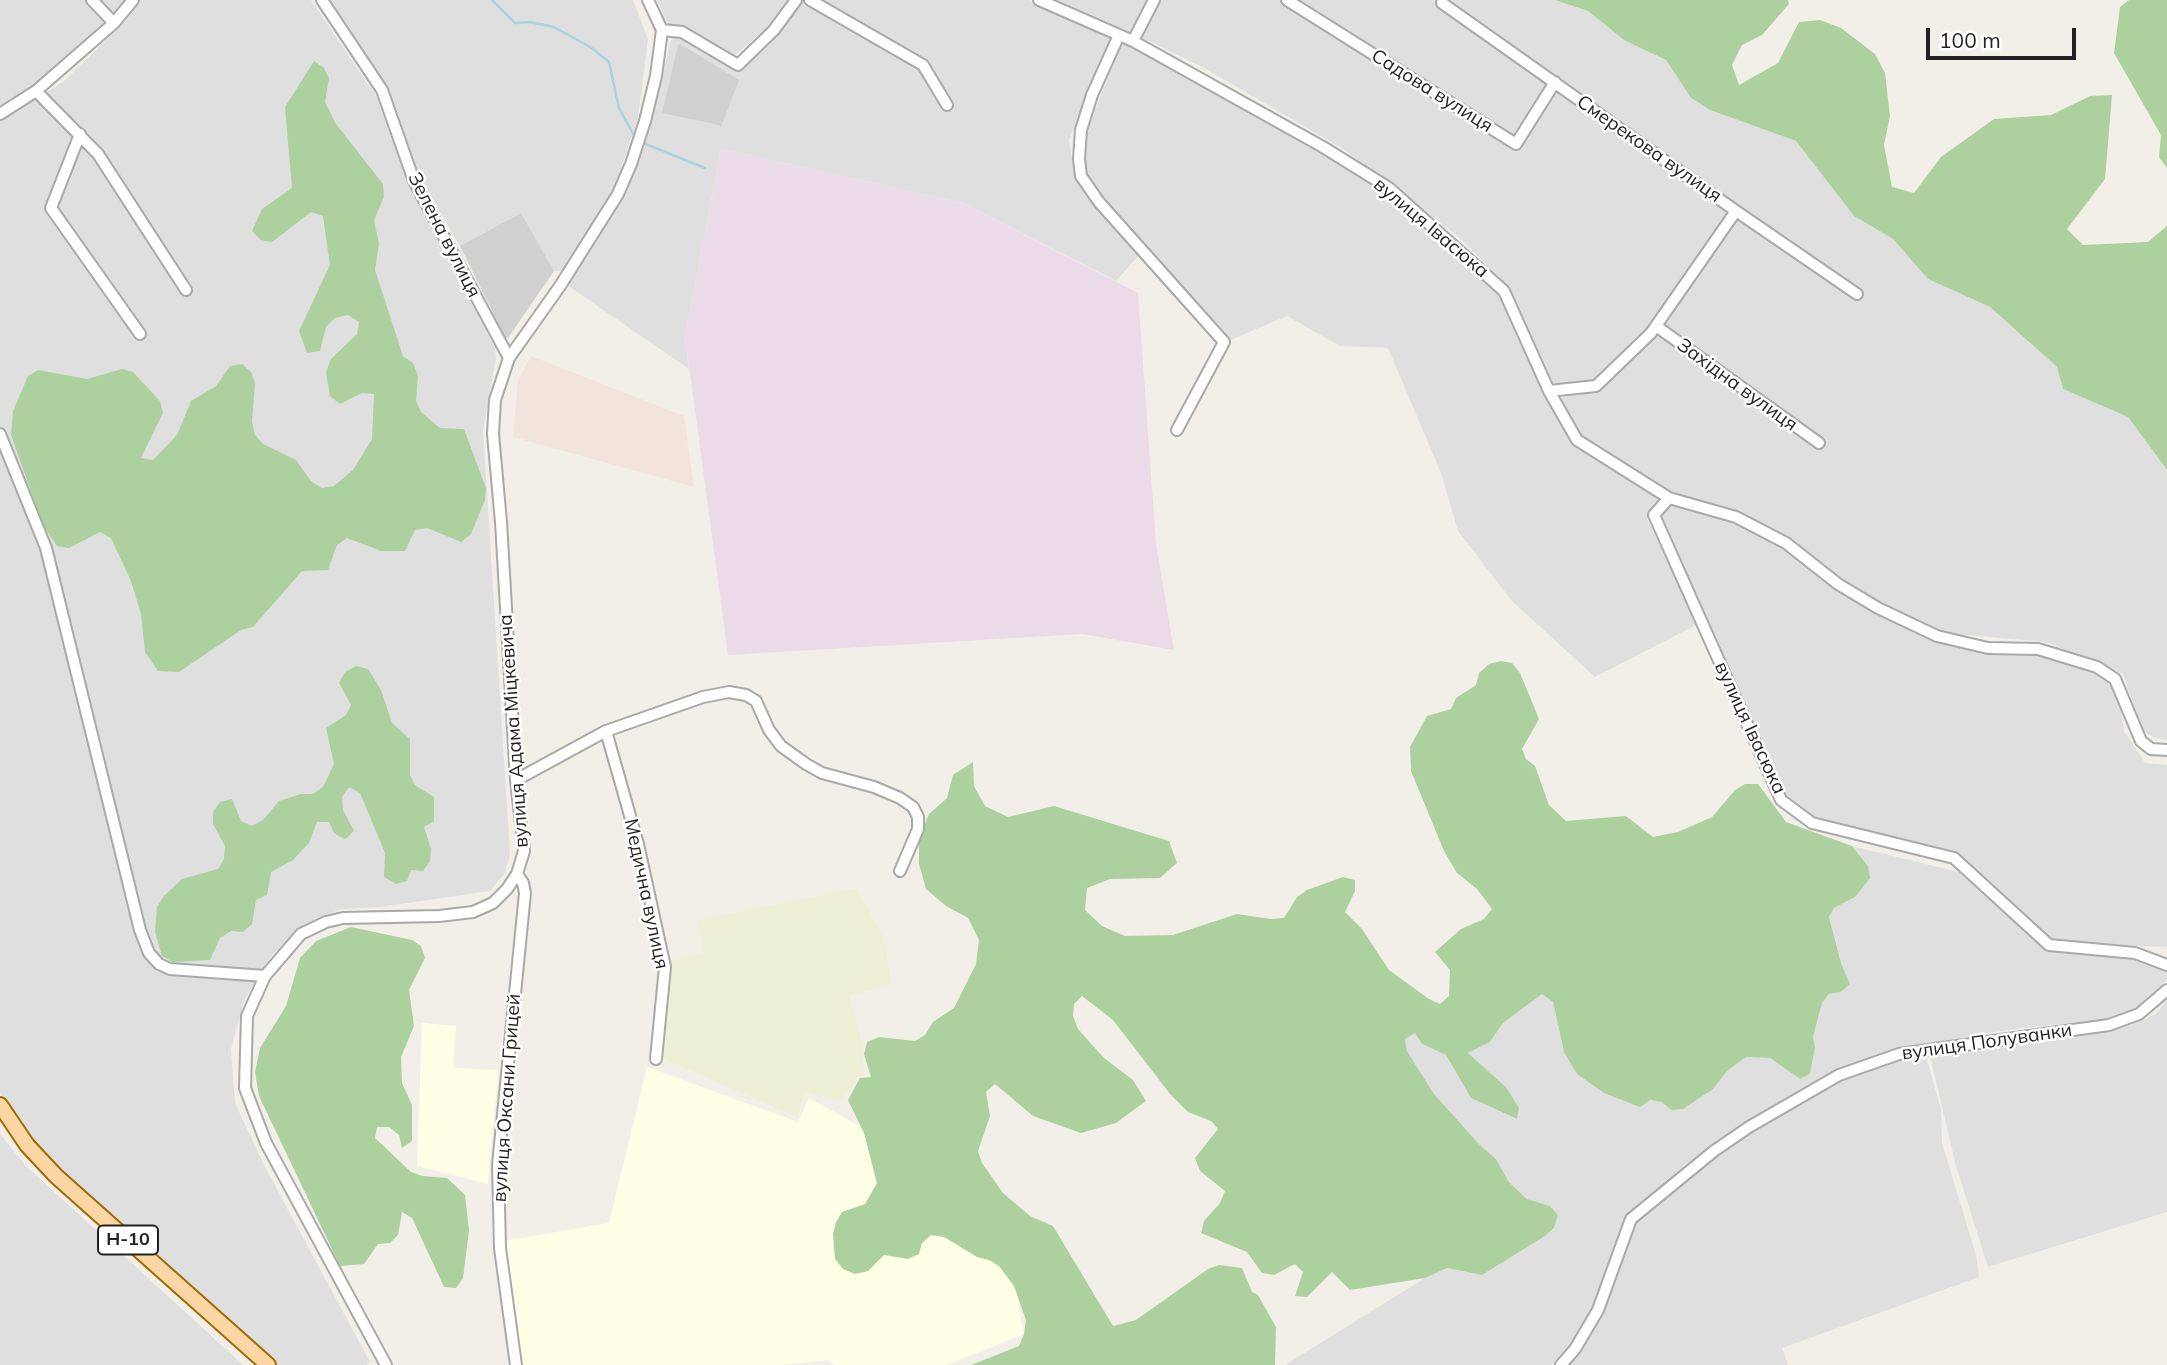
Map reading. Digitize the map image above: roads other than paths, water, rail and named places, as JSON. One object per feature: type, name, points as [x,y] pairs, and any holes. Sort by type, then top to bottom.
[{"type":"main road","name":"Н-10","points":[[0,1105],[27,1145],[56,1176],[268,1365]]},
{"type":"street","points":[[92,0],[114,23]]},
{"type":"street","points":[[0,114],[36,91],[114,23],[133,0]]},
{"type":"street","name":"Зелена вулиця","points":[[322,0],[382,90],[414,181],[509,358]]},
{"type":"street","points":[[648,0],[662,30],[682,33],[738,65],[774,30],[796,0]]},
{"type":"street","points":[[810,0],[923,65],[947,105]]},
{"type":"street","name":"вулиця Івасюка","points":[[1039,0],[1133,41],[1323,147],[1389,188],[1504,291],[1549,391],[1577,440],[1669,498],[1736,517],[1786,543],[1838,584],[1878,608],[1937,636],[1989,648],[2038,649],[2098,667],[2115,678],[2141,741],[2151,749],[2167,750]]},
{"type":"street","points":[[1133,41],[1154,0]]},
{"type":"street","name":"Садова вулиця","points":[[1287,0],[1516,144],[1555,82]]},
{"type":"street","name":"Смерекова вулиця","points":[[1442,3],[1857,294]]},
{"type":"street","name":"вулиця Адама Міцкевича","points":[[386,1365],[266,1143],[245,1088],[247,1016],[265,976],[301,934],[326,922],[343,918],[439,916],[473,912],[493,903],[508,889],[517,874],[524,851],[516,780],[501,520],[493,435],[495,400],[509,358],[560,286],[618,194],[645,121],[656,76],[662,30]]},
{"type":"street","points":[[1119,35],[1092,95],[1081,130],[1081,176],[1099,202],[1224,342],[1177,430]]},
{"type":"street","points":[[36,91],[98,154],[186,290]]},
{"type":"street","points":[[80,134],[51,208],[140,334]]},
{"type":"street","points":[[1549,391],[1596,386],[1656,326],[1736,211]]},
{"type":"street","name":"Західна вулиця","points":[[1656,326],[1819,443]]},
{"type":"street","points":[[0,434],[46,548],[140,930],[149,953],[159,964],[170,969],[265,976]]},
{"type":"street","name":"вулиця Івасюка","points":[[1669,498],[1654,515],[1781,800],[1812,823],[1954,858],[2049,946],[2135,953],[2167,965]]},
{"type":"street","points":[[516,780],[606,731],[703,697],[729,692],[746,695],[756,701],[769,730],[781,746],[806,764],[822,773],[887,793],[913,807],[918,817],[918,829],[900,871]]},
{"type":"street","name":"Медична вулиця","points":[[606,731],[638,844],[665,967],[656,1059]]},
{"type":"street","name":"вулиця Оксани Грицей","points":[[516,1365],[500,1248],[498,1165],[525,892],[517,874]]},
{"type":"street","name":"вулиця Полуванки","points":[[1561,1365],[1575,1349],[1598,1310],[1631,1219],[1714,1151],[1749,1127],[1839,1075],[1899,1054],[2109,1025],[2139,1014],[2167,990]]},
{"type":"waterway","points":[[492,0],[515,23],[530,22],[554,27],[590,47],[609,62],[619,108],[635,137]]},
{"type":"waterway","points":[[643,143],[705,168]]}]
